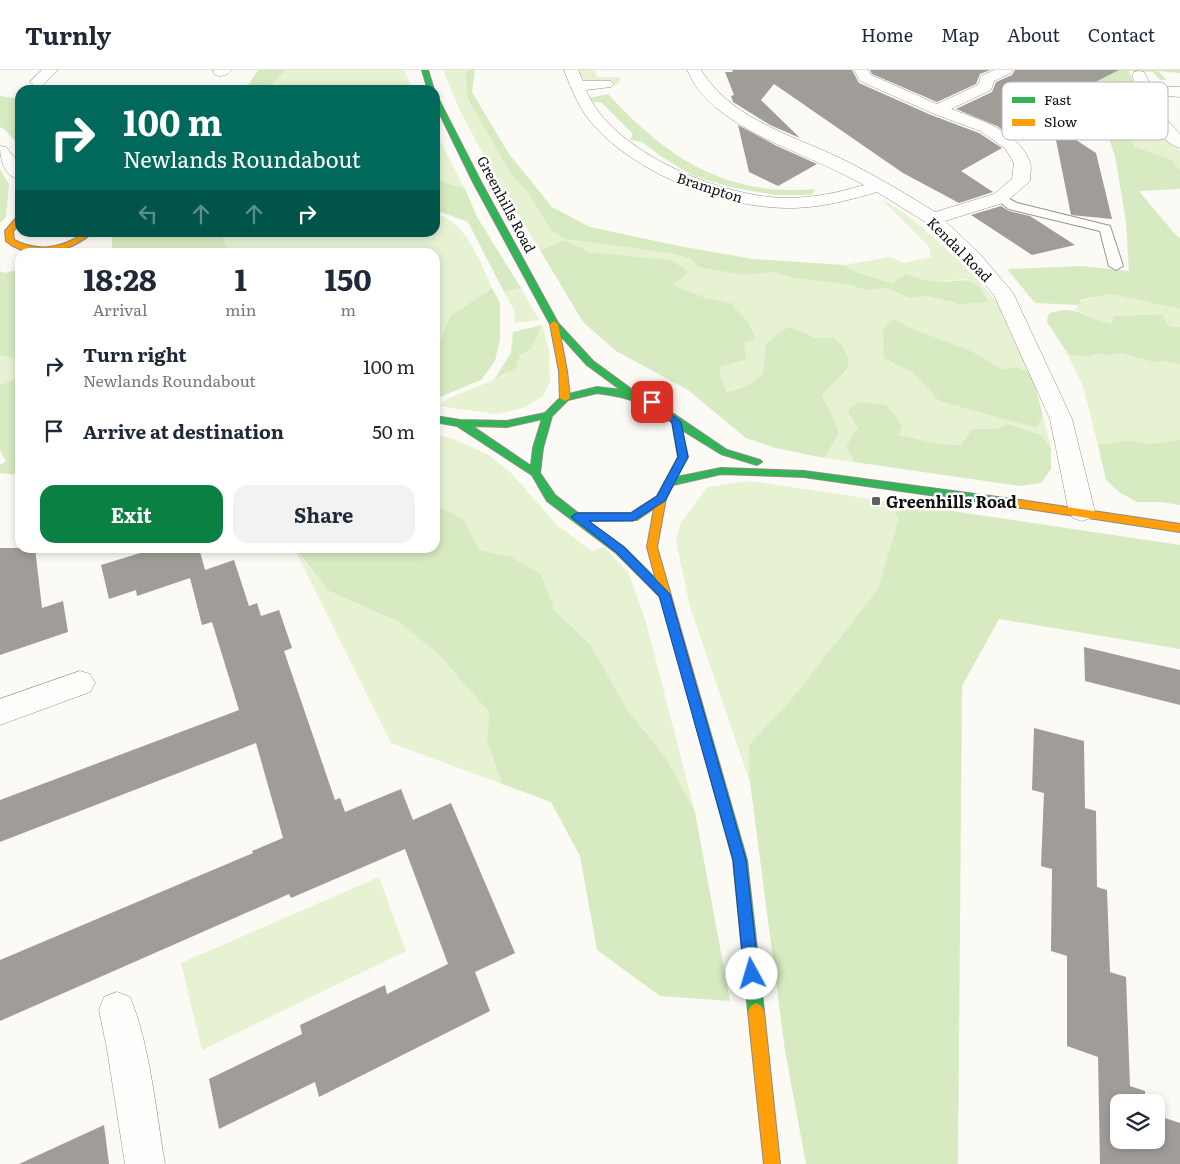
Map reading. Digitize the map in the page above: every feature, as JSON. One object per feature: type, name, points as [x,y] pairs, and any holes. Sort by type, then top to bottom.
[{"type":"street","points":[[38,82],[51,70]]},
{"type":"street","points":[[425,70],[430,85]]},
{"type":"street","name":"Kendal Road","points":[[694,70],[706,90],[717,101],[739,117],[766,132],[845,166],[879,186],[932,219],[974,259],[1003,293],[1020,326],[1061,419],[1082,512]]},
{"type":"street","points":[[861,70],[865,78],[938,110],[986,128],[1002,139]]},
{"type":"street","points":[[938,110],[959,98],[981,90],[986,87],[986,79],[1006,70]]},
{"type":"street","name":"Brampton","points":[[573,78],[586,105],[598,120],[632,150],[671,174],[715,192],[763,202],[805,203],[843,197],[879,186]]},
{"type":"street","name":"Brampton","points":[[573,78],[606,84]]},
{"type":"street","name":"Greenhills Road","points":[[440,108],[477,182],[554,324],[590,364],[632,394]]},
{"type":"street","points":[[1168,130],[1180,142]]},
{"type":"street","points":[[932,219],[1000,198],[1021,181],[1022,163],[1011,145],[1004,140]]},
{"type":"street","points":[[0,151],[15,170]]},
{"type":"street","points":[[15,224],[5,235],[10,241],[23,248]]},
{"type":"street","points":[[63,248],[85,237]]},
{"type":"street","points":[[88,246],[91,237]]},
{"type":"street","points":[[10,254],[15,253]]},
{"type":"street","name":"Greenhills Road","points":[[554,324],[563,371],[565,398]]},
{"type":"street","points":[[440,420],[460,423],[507,424],[548,414],[565,398],[597,390],[632,394],[652,402],[676,422],[724,452],[804,474]]},
{"type":"street","points":[[535,473],[538,448],[548,414]]},
{"type":"street","points":[[676,422],[683,457],[661,498],[652,547],[740,860],[772,1164]]},
{"type":"street","points":[[460,423],[535,473],[551,498],[620,550],[664,594]]},
{"type":"street","points":[[671,482],[721,471],[804,474],[1082,512],[1180,528]]},
{"type":"street","points":[[576,517],[633,517],[661,498]]},
{"type":"street","points":[[0,712],[80,683]]},
{"type":"street","points":[[117,1010],[126,1049],[145,1164]]},
{"type":"lane","points":[[1000,198],[1013,206],[1106,229],[1116,266]]},
{"type":"green space","points":[[258,70],[287,70],[270,85],[248,85]]},
{"type":"green space","points":[[287,70],[404,70],[411,85],[270,85]]},
{"type":"green space","points":[[443,70],[468,70],[465,77],[468,99],[508,169],[530,196],[550,229],[671,253],[744,275],[773,272],[793,278],[850,285],[867,290],[888,288],[909,298],[928,296],[958,305],[989,302],[965,279],[933,282],[905,274],[892,283],[859,273],[844,265],[891,257],[904,263],[931,257],[929,247],[882,200],[895,207],[929,233],[965,267],[994,299],[1007,318],[1032,374],[1018,367],[1002,369],[971,351],[908,327],[894,319],[884,358],[913,373],[939,401],[1036,428],[1043,416],[1051,448],[1041,435],[1008,424],[996,429],[972,429],[961,445],[941,444],[899,435],[903,426],[858,429],[846,446],[854,462],[824,458],[839,434],[833,416],[822,396],[829,386],[846,372],[836,338],[815,338],[791,327],[766,344],[763,374],[745,387],[725,392],[720,367],[730,303],[706,298],[672,285],[671,260],[589,252],[565,240],[540,250],[496,178],[460,111]]},
{"type":"green space","points":[[468,70],[475,70],[472,92],[509,154],[552,207],[590,227],[753,259],[844,265],[859,273],[892,283],[905,274],[925,280],[941,282],[970,281],[976,285],[989,302],[958,305],[928,296],[909,298],[888,288],[867,290],[850,285],[793,278],[773,272],[744,275],[699,267],[691,259],[671,253],[565,239],[550,229],[530,196],[508,169],[468,99],[465,77]]},
{"type":"green space","points":[[579,70],[595,70],[597,77],[620,77],[619,84],[612,86],[609,80],[592,82],[582,78]]},
{"type":"green space","points":[[1093,70],[1180,70],[1180,73],[1158,71],[1167,80],[1160,80],[1153,72],[1129,71],[1133,82],[1095,82]]},
{"type":"green space","points":[[608,94],[652,137],[675,154],[699,168],[725,179],[753,186],[783,190],[815,189],[812,195],[774,195],[730,187],[694,176],[662,157],[642,142],[630,140],[633,134],[602,103],[592,101],[590,98]]},
{"type":"green space","points":[[0,96],[15,98],[15,141],[0,127]]},
{"type":"green space","points":[[1109,140],[1132,140],[1135,147],[1170,159],[1180,170],[1180,189],[1139,191],[1180,238],[1180,309],[1111,294],[1081,300],[1078,305],[1035,303],[1007,269],[1081,266],[1129,271],[1126,222],[1115,156]]},
{"type":"green space","points":[[1132,140],[1168,140],[1180,151],[1180,170],[1170,159],[1135,147]]},
{"type":"green space","points":[[440,141],[465,189],[440,181]]},
{"type":"green space","points":[[0,169],[9,184],[6,217],[0,223]]},
{"type":"green space","points":[[440,181],[465,189],[477,217],[521,288],[504,292],[468,222],[440,212]]},
{"type":"green space","points":[[440,215],[456,225],[464,234],[477,255],[492,288],[450,316],[440,343],[440,248],[226,248],[222,237],[440,237]]},
{"type":"green space","points":[[112,237],[222,237],[226,248],[112,248]]},
{"type":"green space","points":[[565,240],[589,252],[671,260],[688,272],[672,285],[706,298],[730,303],[748,322],[756,339],[744,343],[746,359],[720,367],[720,374],[726,392],[745,387],[763,374],[766,344],[781,331],[791,327],[815,338],[835,338],[848,357],[848,364],[842,375],[822,396],[833,416],[839,434],[824,458],[776,448],[746,438],[688,390],[616,351],[583,322],[540,250]]},
{"type":"green space","points":[[15,270],[15,358],[0,356],[0,271],[5,273]]},
{"type":"green space","points":[[492,288],[500,303],[500,339],[495,361],[481,380],[440,397],[440,343],[450,316]]},
{"type":"green space","points":[[521,288],[539,320],[515,323],[514,310],[504,292]]},
{"type":"green space","points":[[1111,294],[1180,309],[1180,327],[1170,327],[1162,314],[1117,316],[1113,317],[1112,324],[1102,322],[1075,310],[1081,301]]},
{"type":"green space","points":[[1071,310],[1112,324],[1113,317],[1117,316],[1162,314],[1170,327],[1180,327],[1180,364],[1162,361],[1153,362],[1120,353],[1108,356],[1100,353],[1086,357],[1070,355],[1047,322],[1048,315],[1052,312]]},
{"type":"green space","points":[[894,319],[908,327],[971,351],[1002,369],[1018,367],[1032,374],[1043,416],[1036,428],[939,401],[913,373],[884,358],[883,329]]},
{"type":"green space","points":[[542,325],[549,350],[550,381],[543,396],[523,408],[496,414],[440,406],[449,398],[506,375],[520,355],[531,349]]},
{"type":"green space","points":[[542,325],[531,349],[520,355],[516,368],[494,380],[511,353],[513,332]]},
{"type":"green space","points":[[1066,351],[1074,356],[1100,353],[1108,356],[1120,353],[1153,362],[1162,361],[1180,364],[1180,440],[1150,444],[1128,440],[1098,445],[1083,386]]},
{"type":"green space","points":[[0,356],[15,358],[15,379],[0,385]]},
{"type":"green space","points":[[15,379],[15,474],[0,473],[0,465],[6,461],[0,451],[0,385]]},
{"type":"green space","points":[[860,402],[886,405],[903,426],[899,435],[941,444],[961,445],[972,429],[996,429],[1008,424],[1041,435],[1051,448],[1051,469],[1041,483],[1020,486],[854,462],[846,446],[858,428],[847,410]]},
{"type":"green space","points":[[440,436],[451,438],[487,454],[511,473],[557,525],[591,551],[604,547],[628,572],[646,622],[695,812],[667,760],[627,709],[590,644],[555,611],[541,574],[511,557],[480,550],[462,518],[440,507]]},
{"type":"green space","points":[[1128,440],[1150,444],[1180,440],[1180,505],[1160,502],[1137,502],[1119,492],[1106,480],[1098,445]]},
{"type":"green space","points":[[750,481],[892,502],[898,520],[878,589],[790,701],[750,745],[750,782],[690,607],[676,541],[680,524],[707,487]]},
{"type":"green space","points":[[892,502],[1180,545],[1180,649],[999,619],[962,686],[958,1164],[806,1164],[785,1051],[750,782],[749,745],[790,701],[878,589],[898,520]]},
{"type":"green space","points":[[440,507],[462,518],[480,550],[511,557],[541,574],[555,611],[590,644],[627,709],[667,760],[695,812],[730,1001],[660,996],[597,950],[580,856],[551,802],[502,784],[487,741],[489,712],[439,655],[399,622],[329,591],[299,553],[440,553]]},
{"type":"green space","points":[[296,553],[329,591],[399,622],[439,655],[489,712],[487,741],[502,784],[391,743]]},
{"type":"green space","points":[[379,877],[406,951],[202,1050],[181,963]]},
{"type":"building","points":[[732,70],[852,70],[859,83],[931,115],[979,133],[1002,148],[961,171],[993,192],[959,203],[903,173],[774,84],[761,100],[800,138],[770,125],[733,102],[731,96],[734,95],[725,72],[733,72]]},
{"type":"building","points":[[870,70],[990,70],[980,74],[976,84],[937,102],[872,74]]},
{"type":"building","points":[[1015,70],[1119,70],[1095,82],[1002,82],[1002,130],[956,109],[992,92],[996,82],[1012,75]]},
{"type":"building","points":[[738,125],[777,146],[817,164],[778,186],[749,172]]},
{"type":"building","points":[[1056,140],[1076,140],[1096,153],[1112,219],[1071,215]]},
{"type":"building","points":[[1001,206],[1009,211],[1030,216],[1075,245],[1032,255],[971,215]]},
{"type":"building","points":[[0,548],[15,548],[15,553],[36,553],[42,608],[63,601],[68,632],[0,655]]},
{"type":"building","points":[[141,553],[200,553],[205,570],[234,560],[249,606],[257,603],[261,616],[279,610],[292,648],[284,651],[335,800],[340,798],[345,812],[401,789],[413,820],[451,803],[515,953],[475,972],[490,1011],[319,1097],[315,1082],[219,1129],[209,1079],[302,1034],[300,1025],[385,985],[387,994],[448,964],[405,849],[291,898],[289,894],[0,1021],[0,960],[253,853],[252,851],[283,838],[256,743],[0,842],[0,800],[239,710],[212,622],[202,625],[190,578],[137,596],[136,590],[109,599],[101,565]]},
{"type":"building","points":[[1084,647],[1180,670],[1180,705],[1085,681]]},
{"type":"building","points":[[1034,728],[1084,741],[1085,808],[1096,811],[1097,887],[1107,890],[1110,972],[1126,977],[1130,1086],[1145,1091],[1145,1094],[1110,1094],[1110,1149],[1165,1149],[1165,1118],[1180,1123],[1180,1164],[1100,1164],[1098,1057],[1067,1046],[1067,956],[1051,951],[1052,869],[1041,866],[1044,793],[1032,790]]},
{"type":"building","points":[[104,1125],[109,1164],[19,1164]]},
{"type":"traffic: fast","points":[[425,70],[430,85]]},
{"type":"traffic: fast","points":[[440,108],[477,182],[554,324],[590,363],[631,393]]},
{"type":"traffic: fast","points":[[597,390],[622,393],[640,398],[656,406],[676,421],[683,457],[661,498],[633,517],[576,517],[551,498],[535,473],[538,448],[548,415],[565,398],[597,390]]},
{"type":"traffic: fast","points":[[440,420],[460,423],[507,424],[548,415]]},
{"type":"traffic: fast","points":[[676,421],[724,452],[757,462]]},
{"type":"traffic: fast","points":[[460,423],[535,473]]},
{"type":"traffic: fast","points":[[671,482],[721,471],[804,474],[1020,504]]},
{"type":"traffic: fast","points":[[576,517],[620,550],[663,593]]},
{"type":"traffic: fast","points":[[695,700],[740,860],[756,1011]]},
{"type":"traffic: slow","points":[[15,224],[9,231],[10,241],[27,248]]},
{"type":"traffic: slow","points":[[58,248],[71,244],[82,237]]},
{"type":"traffic: slow","points":[[554,324],[563,371],[565,398]]},
{"type":"traffic: slow","points":[[661,498],[652,547],[695,700]]},
{"type":"traffic: slow","points":[[1020,504],[1180,528]]},
{"type":"traffic: slow","points":[[756,1011],[772,1164]]},
{"type":"place","name":"Greenhills Road","points":[[876,501]]},
{"type":"route","points":[[652,402],[676,422],[683,457],[661,498],[633,517],[576,517],[620,550],[664,594],[740,860],[752,974]]}]
